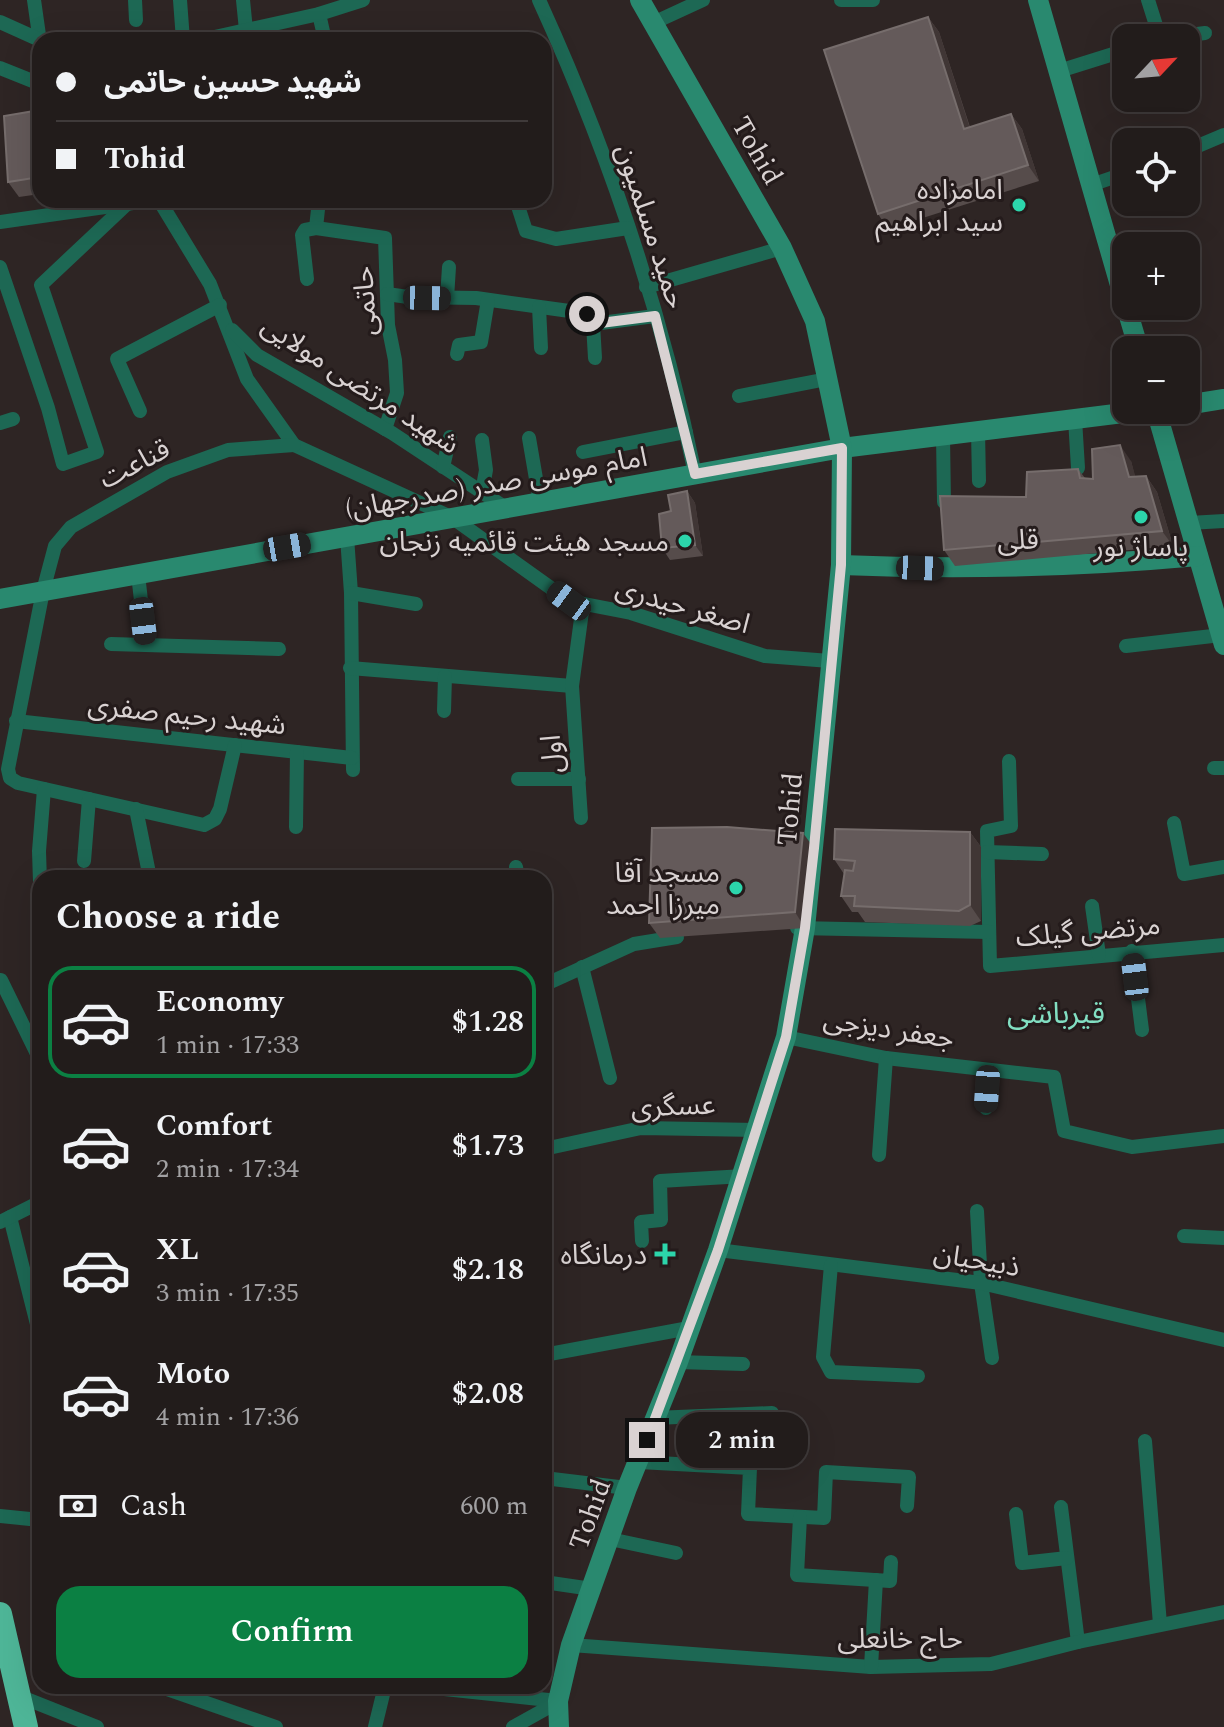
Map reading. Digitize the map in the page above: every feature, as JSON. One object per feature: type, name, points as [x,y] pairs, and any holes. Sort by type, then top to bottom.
[{"type":"highway","points":[[0,1614],[26,1727]]},
{"type":"main road","name":"Tohid","points":[[559,1727],[558,1701],[571,1645],[718,1250],[786,1037],[805,928],[841,565],[842,448],[815,321],[782,248],[640,0]]},
{"type":"main road","points":[[1038,0],[1112,258]]},
{"type":"main road","points":[[1200,403],[1224,399]]},
{"type":"main road","name":"(صدرجهان) امام موسی صدر","points":[[0,599],[842,448],[1112,414]]},
{"type":"main road","points":[[1160,424],[1198,556],[1216,595],[1222,640]]},
{"type":"main road","name":"قلی","points":[[841,565],[961,569],[1198,556]]},
{"type":"street","points":[[34,0],[39,32]]},
{"type":"street","points":[[135,0],[136,20]]},
{"type":"street","points":[[180,0],[182,32]]},
{"type":"street","points":[[243,0],[257,32]]},
{"type":"street","points":[[260,32],[363,0]]},
{"type":"street","name":"حمید مسلمیون","points":[[539,0],[570,67],[628,228],[655,316],[695,474]]},
{"type":"street","points":[[653,23],[703,0]]},
{"type":"street","points":[[841,0],[873,0]]},
{"type":"street","points":[[1148,0],[1156,24]]},
{"type":"street","points":[[319,14],[323,32]]},
{"type":"street","points":[[0,22],[32,37]]},
{"type":"street","points":[[1200,34],[1205,33]]},
{"type":"street","points":[[1059,71],[1112,54]]},
{"type":"street","points":[[0,68],[32,81]]},
{"type":"street","points":[[1200,145],[1224,135]]},
{"type":"street","points":[[1091,185],[1112,178]]},
{"type":"street","points":[[0,222],[99,208]]},
{"type":"street","points":[[0,267],[48,408],[63,464],[97,452],[41,285],[123,208]]},
{"type":"street","points":[[162,208],[220,305],[247,379],[294,445]]},
{"type":"street","points":[[307,279],[302,235],[305,230],[316,228],[318,208]]},
{"type":"street","points":[[519,208],[526,231],[544,237],[556,239],[628,228]]},
{"type":"street","name":"حاتمی","points":[[316,228],[385,238],[397,393],[385,429]]},
{"type":"street","points":[[646,287],[782,248]]},
{"type":"street","points":[[447,298],[449,267]]},
{"type":"street","points":[[387,294],[488,300],[584,313],[593,324],[595,358]]},
{"type":"street","points":[[457,354],[459,345],[482,340],[488,300]]},
{"type":"street","points":[[140,411],[117,359],[220,305]]},
{"type":"street","points":[[539,307],[541,348]]},
{"type":"street","points":[[593,324],[655,316]]},
{"type":"street","name":"شهید مرتضی مولایی","points":[[228,328],[257,355],[385,429],[506,508]]},
{"type":"street","points":[[739,396],[827,379]]},
{"type":"street","points":[[1075,419],[1078,468]]},
{"type":"street","points":[[978,431],[979,481]]},
{"type":"street","points":[[583,452],[686,432]]},
{"type":"street","points":[[943,436],[944,502]]},
{"type":"street","points":[[443,467],[450,437]]},
{"type":"street","points":[[529,438],[540,502]]},
{"type":"street","points":[[482,440],[486,470],[482,492]]},
{"type":"street","name":"اصغر حیدری","points":[[294,445],[453,518],[569,601],[631,613],[765,656],[830,661]]},
{"type":"street","name":"قناعت","points":[[44,789],[18,783],[10,778],[8,769],[43,591],[55,546],[71,527],[167,472],[228,450],[294,445]]},
{"type":"street","points":[[1189,523],[1224,521]]},
{"type":"street","points":[[347,537],[351,593],[350,668],[572,686]]},
{"type":"street","points":[[138,574],[146,645]]},
{"type":"street","points":[[351,593],[416,604]]},
{"type":"street","name":"اول","points":[[581,818],[572,686],[583,604]]},
{"type":"street","points":[[1126,646],[1222,640]]},
{"type":"street","points":[[111,644],[279,649]]},
{"type":"street","name":"شهید رحیم صفری","points":[[16,721],[297,752],[353,764],[350,668]]},
{"type":"street","points":[[444,711],[445,676]]},
{"type":"street","points":[[40,870],[44,789],[204,825],[215,819],[220,809],[235,745]]},
{"type":"street","points":[[296,827],[297,752]]},
{"type":"street","points":[[776,930],[989,932],[987,831],[1011,826],[1009,761]]},
{"type":"street","points":[[518,779],[579,779]]},
{"type":"street","points":[[84,861],[89,799]]},
{"type":"street","points":[[136,809],[148,870]]},
{"type":"street","points":[[1174,823],[1184,874],[1224,867]]},
{"type":"street","points":[[987,852],[1042,854]]},
{"type":"street","points":[[1092,906],[1099,955]]},
{"type":"street","name":"مرتضی گیلک","points":[[989,932],[990,966],[1224,945]]},
{"type":"street","points":[[552,981],[634,944],[689,936]]},
{"type":"street","points":[[1132,951],[1142,1030]]},
{"type":"street","points":[[582,967],[610,1078]]},
{"type":"street","points":[[1,980],[32,1044]]},
{"type":"street","name":"جعفر دیزجی","points":[[786,1037],[886,1058],[1054,1077],[1064,1131],[1132,1147],[1224,1136]]},
{"type":"street","points":[[879,1155],[886,1058]]},
{"type":"street","points":[[986,1108],[988,1070]]},
{"type":"street","name":"عسگری","points":[[552,1147],[641,1128],[758,1130]]},
{"type":"street","points":[[642,1241],[641,1222],[661,1220],[660,1181],[744,1176]]},
{"type":"street","points":[[32,1206],[5,1220],[32,1309]]},
{"type":"street","points":[[977,1211],[981,1283],[992,1358]]},
{"type":"street","points":[[1184,1236],[1224,1238]]},
{"type":"street","name":"ذبیحیان","points":[[718,1250],[981,1283],[1224,1340]]},
{"type":"street","points":[[831,1265],[823,1357],[831,1372],[918,1376]]},
{"type":"street","points":[[552,1354],[689,1328]]},
{"type":"street","points":[[678,1362],[743,1364]]},
{"type":"street","points":[[655,1418],[772,1413]]},
{"type":"street","points":[[1145,1441],[1160,1624]]},
{"type":"street","points":[[639,1462],[750,1468],[748,1514],[824,1518],[826,1472],[909,1477],[907,1506]]},
{"type":"street","points":[[552,1479],[627,1488]]},
{"type":"street","points":[[1061,1507],[1078,1642]]},
{"type":"street","points":[[1016,1514],[1022,1563],[1067,1558]]},
{"type":"street","points":[[0,1516],[32,1519]]},
{"type":"street","points":[[800,1517],[797,1575],[890,1581],[891,1562]]},
{"type":"street","points":[[610,1539],[676,1553]]},
{"type":"street","points":[[871,1667],[876,1580]]},
{"type":"street","points":[[552,1583],[592,1589]]},
{"type":"street","name":"حاج خانعلی","points":[[571,1645],[871,1667],[991,1664],[1078,1642],[1224,1612]]},
{"type":"street","points":[[181,1694],[276,1727]]},
{"type":"street","points":[[375,1727],[383,1694]]},
{"type":"street","points":[[492,1694],[558,1701]]},
{"type":"street","points":[[19,1696],[97,1727]]},
{"type":"street","points":[[513,1727],[558,1701]]},
{"type":"building","name":"امامزاده سید ابراهیم","points":[[928,17],[964,129],[1011,114],[1028,165],[878,214],[824,50]]},
{"type":"building","points":[[32,111],[32,178],[8,182],[4,116]]},
{"type":"building","points":[[1120,445],[1129,477],[1146,476],[1162,531],[944,550],[940,496],[1026,497],[1027,472],[1078,469],[1080,478],[1093,479],[1092,449]]},
{"type":"building","points":[[687,491],[695,545],[662,548],[659,514],[671,511],[668,495]]},
{"type":"building","name":"مسجد آقا میرزا احمد","points":[[727,827],[803,833],[795,912],[649,923],[652,828]]},
{"type":"building","points":[[835,829],[970,832],[970,905],[959,911],[854,906],[855,896],[841,896],[845,870],[853,871],[855,861],[834,859]]},
{"type":"place","name":"امامزاده سید ابراهیم","points":[[1019,205]]},
{"type":"place","name":"پاساژ نور","points":[[1141,517]]},
{"type":"place","name":"مسجد هیئت قائمیه زنجان","points":[[685,541]]},
{"type":"place","name":"مسجد آقا میرزا احمد","points":[[736,888]]},
{"type":"place","name":"درمانگاه","points":[[665,1254]]},
{"type":"district","name":"قیرباشی","points":[[1056,1013]]},
{"type":"route","points":[[587,314],[593,324],[655,316],[695,474],[842,448],[841,565],[805,928],[786,1037],[744,1176],[647,1440]]}]
